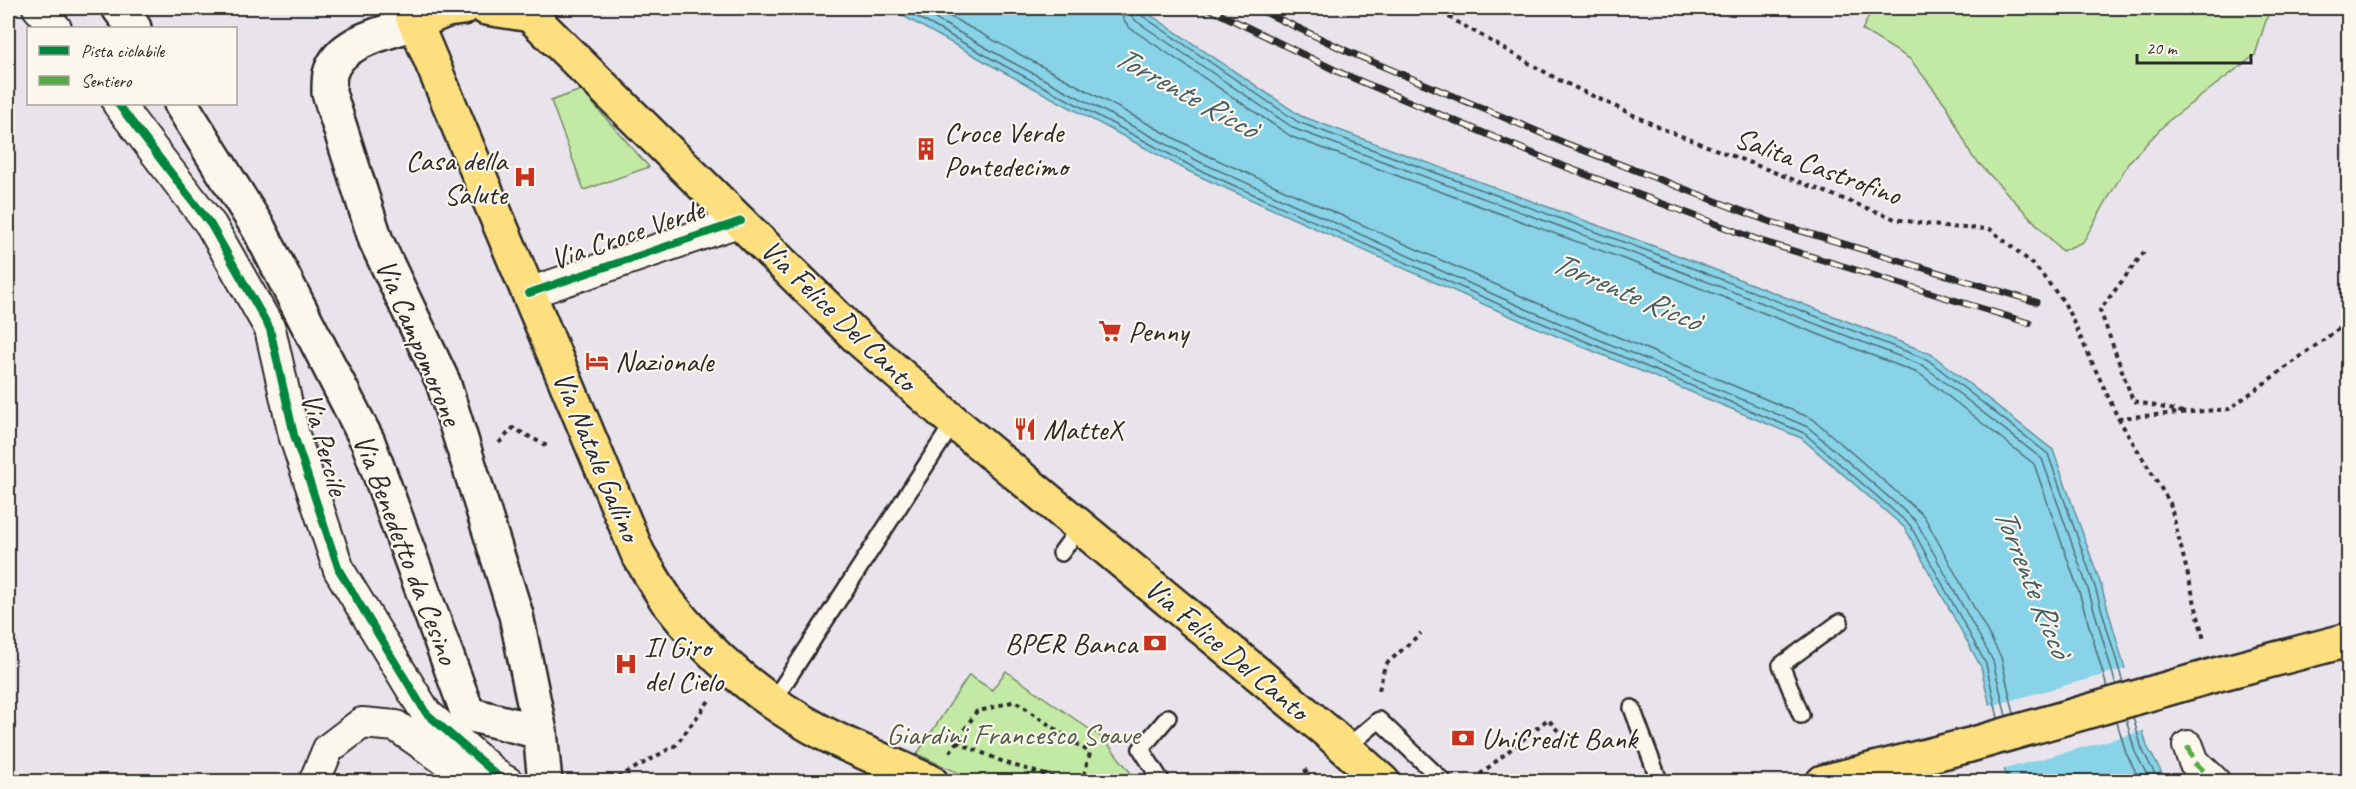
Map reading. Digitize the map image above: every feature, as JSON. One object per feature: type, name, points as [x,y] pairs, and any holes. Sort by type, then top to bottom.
[{"type":"main road","points":[[120,8],[133,27]]},
{"type":"main road","points":[[412,15],[463,8]]},
{"type":"main road","name":"Via Felice Del Canto","points":[[486,8],[527,11],[859,339],[954,422],[1347,748],[1371,779]]},
{"type":"main road","name":"Via Natale Gallino","points":[[412,15],[638,554],[667,600],[700,640],[731,669],[773,701],[826,734],[939,770]]},
{"type":"main road","name":"Via Campomorone","points":[[412,15],[354,45],[339,58],[330,73],[329,93],[376,241],[443,382],[516,615],[540,732],[545,782]]},
{"type":"main road","name":"Via Benedetto da Cesino","points":[[182,105],[259,229],[368,442],[468,714],[540,732]]},
{"type":"main road","points":[[1835,776],[1979,743],[2349,640]]},
{"type":"street","points":[[38,8],[55,27]]},
{"type":"street","name":"Via Percile","points":[[119,105],[212,225],[270,329],[294,435],[339,570],[426,713],[499,777],[508,782]]},
{"type":"street","name":"Via Croce Verde","points":[[529,293],[741,221]]},
{"type":"street","points":[[314,782],[328,749],[362,723],[396,726],[456,768],[467,782]]},
{"type":"street","points":[[2188,746],[2194,762],[2215,782]]},
{"type":"lane","points":[[773,701],[954,422]]},
{"type":"lane","points":[[1061,553],[1080,527]]},
{"type":"lane","points":[[1801,715],[1781,665],[1840,622]]},
{"type":"lane","points":[[1632,708],[1657,775]]},
{"type":"lane","points":[[1162,782],[1141,749],[1167,717]]},
{"type":"lane","points":[[1347,748],[1379,720],[1444,782]]},
{"type":"path","points":[[2144,252],[2100,310],[2133,401],[2190,413]]},
{"type":"path","points":[[2118,418],[2229,409],[2349,322]]},
{"type":"path","points":[[495,447],[513,428],[547,446]]},
{"type":"path","points":[[1379,690],[1385,665],[1421,633]]},
{"type":"path","points":[[610,782],[676,745],[711,697]]},
{"type":"path","points":[[939,770],[976,712],[1014,701],[1090,753],[1082,782]]},
{"type":"path","points":[[1473,780],[1548,719],[1558,731]]},
{"type":"path","points":[[957,742],[1006,763],[1069,782]]},
{"type":"path","points":[[1305,769],[1310,782]]},
{"type":"green space","points":[[1873,8],[2270,8],[2255,55],[2167,122],[2129,162],[2083,242],[2062,251],[1972,156],[1946,105],[1910,59],[1862,30]]},
{"type":"green space","points":[[581,90],[649,167],[584,190],[551,101]]},
{"type":"green space","name":"Giardini Francesco Soave","points":[[1006,671],[1105,740],[1137,781],[976,781],[917,754],[969,675],[992,690]]},
{"type":"water","name":"Torrente Riccò","points":[[889,8],[1140,8],[1301,116],[1659,248],[1931,354],[2053,450],[2101,585],[2147,746],[2166,781],[2007,781],[1981,667],[1905,528],[1801,438],[1521,321],[1192,173]]},
{"type":"pier","points":[[2128,668],[2146,730],[2001,770],[1987,707]]},
{"type":"railway","points":[[1208,8],[1341,73],[1558,164],[1761,241],[2029,323]]},
{"type":"railway","points":[[1256,8],[1349,52],[1567,144],[1768,221],[2036,302]]},
{"type":"marked path","points":[[2188,746],[2194,762],[2215,782]]},
{"type":"cycle path","points":[[119,105],[211,225],[270,329],[294,435],[339,570],[426,713],[499,777],[508,782]]},
{"type":"cycle path","points":[[529,293],[741,221]]},
{"type":"place","name":"Croce Verde Pontedecimo","points":[[926,149]]},
{"type":"place","name":"Casa della Salute","points":[[525,177]]},
{"type":"place","name":"Penny","points":[[1110,331]]},
{"type":"place","name":"Nazionale","points":[[597,361]]},
{"type":"place","name":"MatteX","points":[[1025,429]]},
{"type":"place","name":"BPER Banca","points":[[1155,643]]},
{"type":"place","name":"Il Giro del Cielo","points":[[626,664]]},
{"type":"place","name":"UniCredit Bank","points":[[1463,738]]}]
